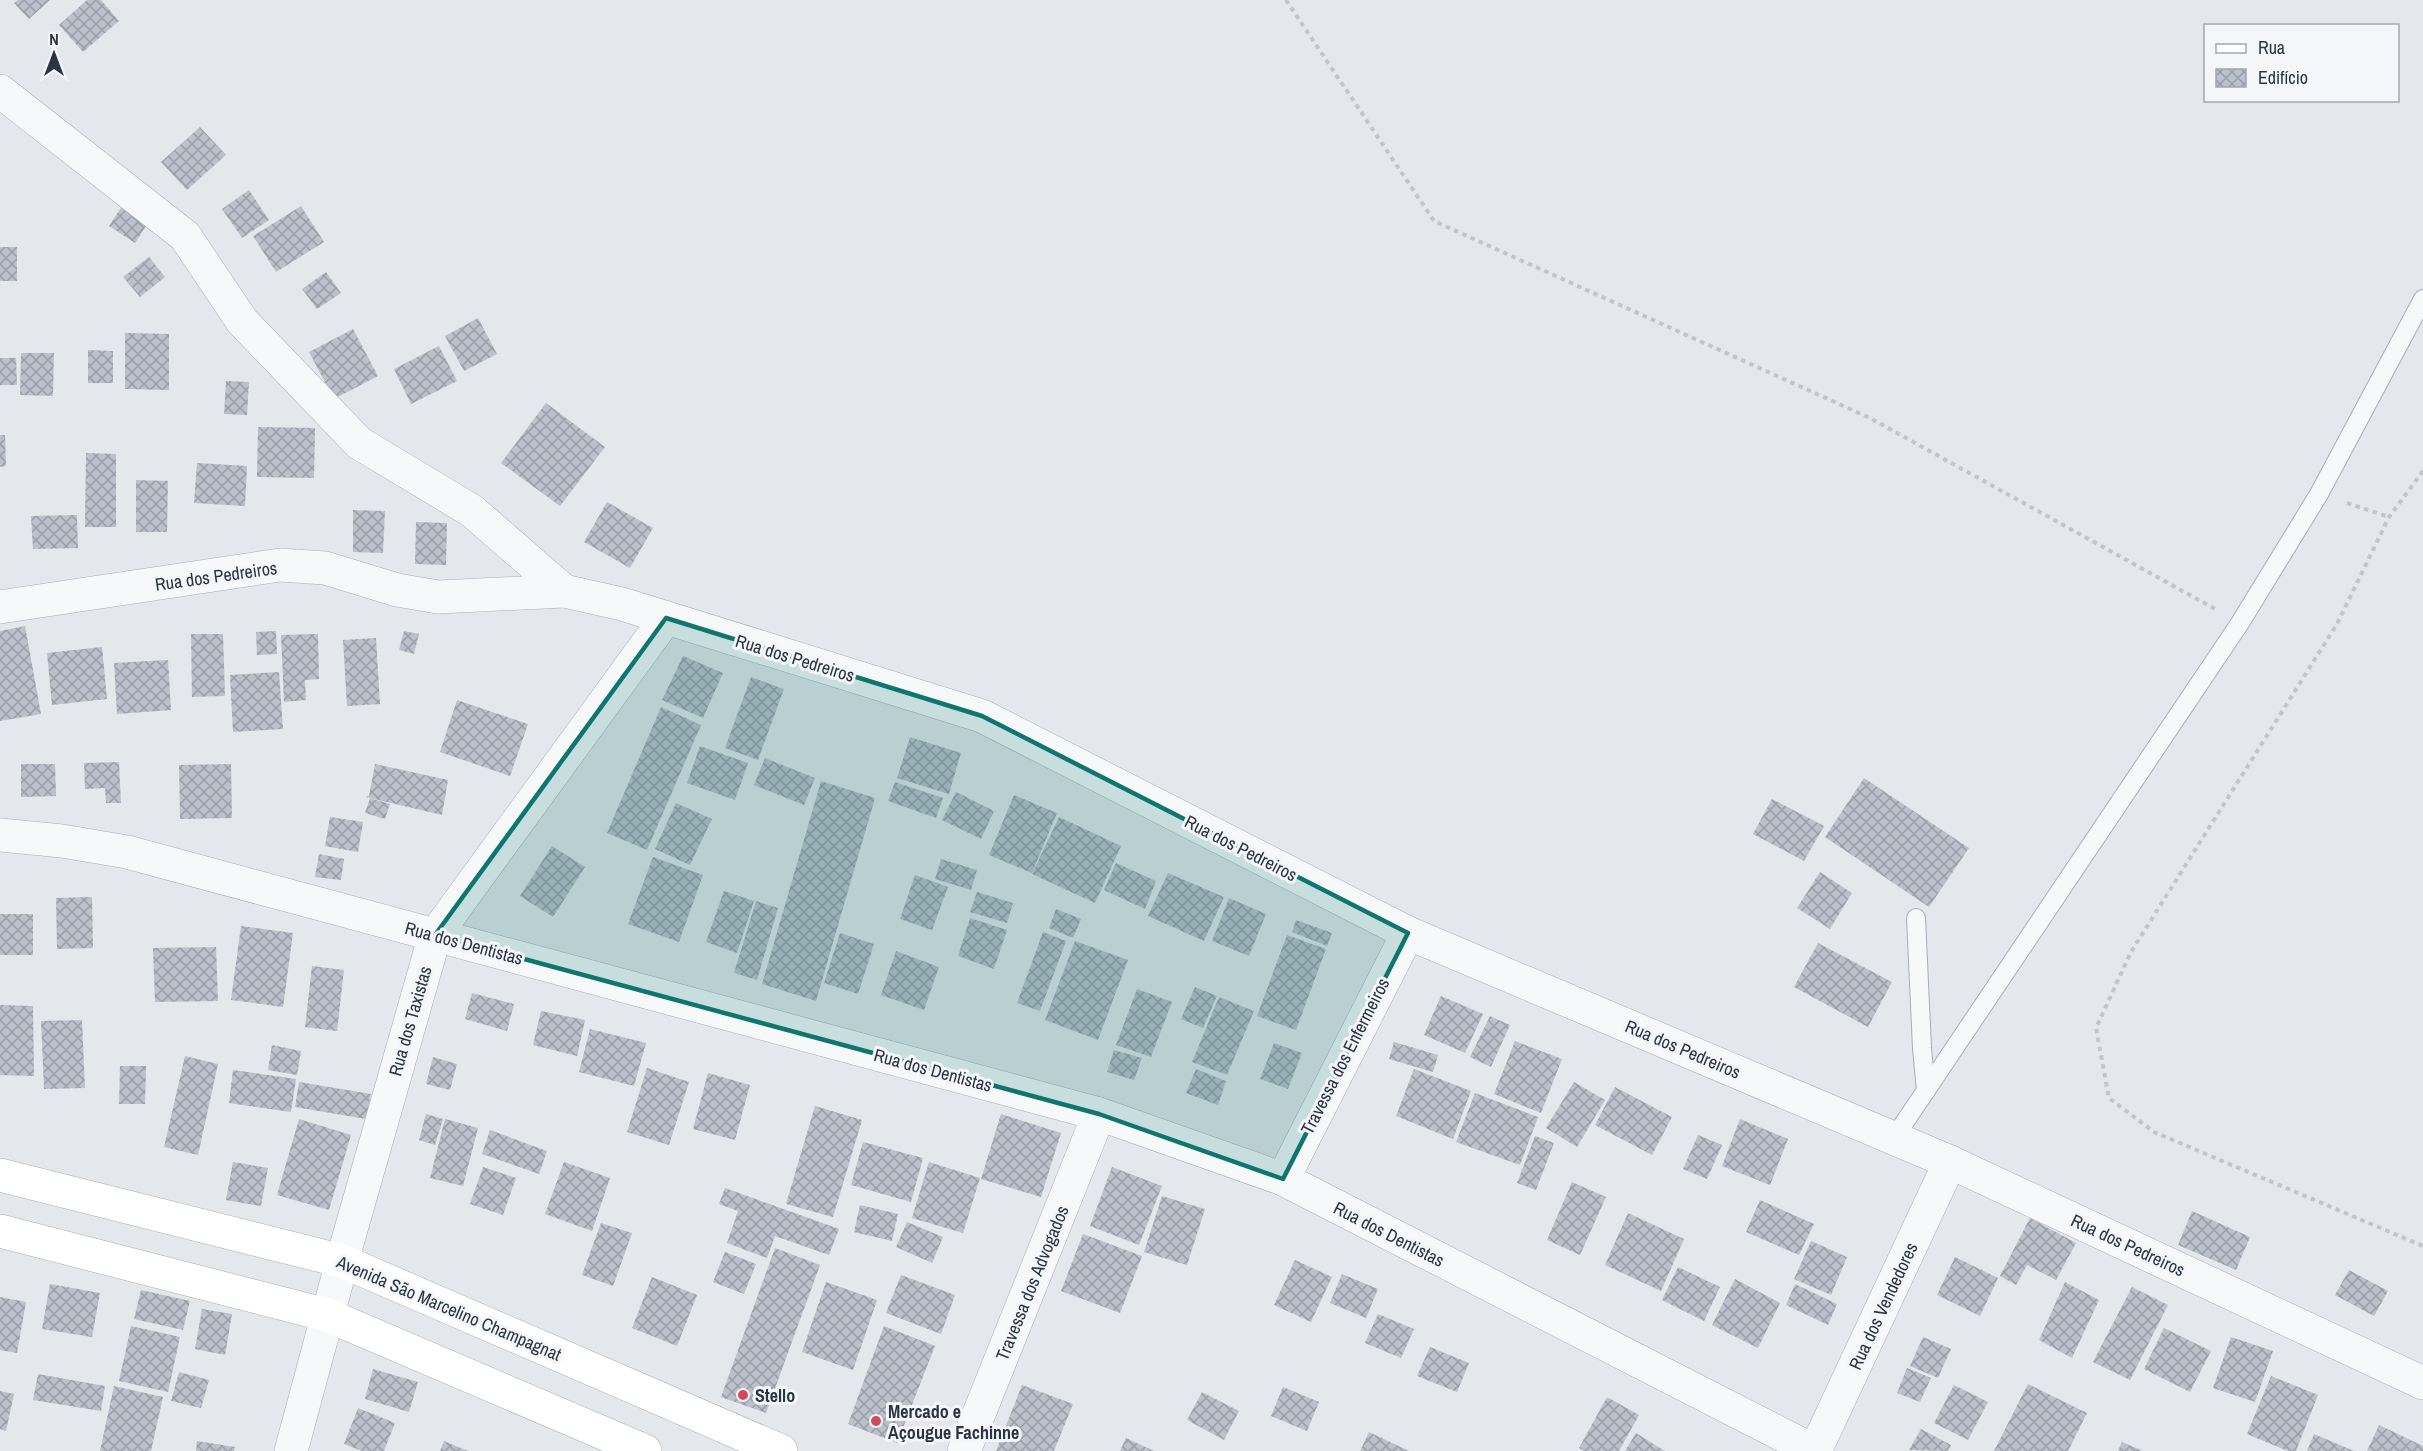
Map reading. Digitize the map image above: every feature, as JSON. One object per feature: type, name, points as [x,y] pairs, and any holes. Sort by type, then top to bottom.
[{"type":"street","points":[[0,91],[185,236],[242,321],[359,443],[472,511],[564,591]]},
{"type":"street","name":"Rua dos Pedreiros","points":[[0,607],[280,566],[325,568],[398,590],[438,597],[564,591],[622,604],[982,716],[1408,933],[1950,1162],[2423,1383]]},
{"type":"street","name":"Rua dos Taxistas","points":[[291,1451],[342,1261],[435,935],[666,618]]},
{"type":"street","name":"Rua dos Dentistas","points":[[0,835],[62,841],[127,852],[1099,1114],[1283,1179],[1815,1451]]},
{"type":"street","name":"Travessa dos Enfermeiros","points":[[1283,1179],[1408,933]]},
{"type":"street","name":"Travessa dos Advogados","points":[[964,1451],[1099,1114]]},
{"type":"street","name":"Rua dos Vendedores","points":[[1815,1451],[1950,1162]]},
{"type":"street","name":"Avenida São Marcelino Champagnat","points":[[0,1175],[342,1261],[781,1451]]},
{"type":"street","points":[[0,1231],[327,1315],[645,1451]]},
{"type":"lane","points":[[1894,1138],[2240,623],[2319,494],[2423,299]]},
{"type":"lane","points":[[1916,918],[1926,1091]]},
{"type":"path","points":[[1286,0],[1434,221],[1870,418],[2240,623]]},
{"type":"path","points":[[2423,471],[2389,517],[2337,624],[2131,952],[2096,1028],[2109,1098],[2154,1132],[2423,1245]]},
{"type":"path","points":[[2319,494],[2389,517]]},
{"type":"highlighted area","points":[[666,618],[982,716],[1408,933],[1283,1179],[1099,1114],[435,935]]},
{"type":"building","points":[[18,0],[50,0],[29,19],[14,3]]},
{"type":"building","points":[[87,0],[101,0],[119,21],[83,52],[59,25]]},
{"type":"building","points":[[200,127],[226,155],[187,190],[161,162]]},
{"type":"building","points":[[249,190],[269,220],[242,238],[222,209]]},
{"type":"building","points":[[124,203],[150,220],[135,243],[109,226]]},
{"type":"building","points":[[301,206],[324,242],[276,272],[253,236]]},
{"type":"building","points":[[0,247],[17,247],[17,281],[0,281]]},
{"type":"building","points":[[149,257],[165,277],[140,297],[123,277]]},
{"type":"building","points":[[326,272],[341,293],[317,309],[302,289]]},
{"type":"building","points":[[478,318],[497,354],[464,371],[445,336]]},
{"type":"building","points":[[353,329],[378,376],[334,399],[309,352]]},
{"type":"building","points":[[125,333],[169,334],[169,390],[125,389]]},
{"type":"building","points":[[439,346],[457,381],[411,404],[394,369]]},
{"type":"building","points":[[88,350],[113,351],[113,383],[88,383]]},
{"type":"building","points":[[21,353],[54,353],[53,396],[20,395]]},
{"type":"building","points":[[0,358],[16,358],[17,385],[0,385]]},
{"type":"building","points":[[226,381],[249,382],[247,415],[224,414]]},
{"type":"building","points":[[546,403],[605,447],[560,506],[501,463]]},
{"type":"building","points":[[258,427],[315,428],[314,478],[257,477]]},
{"type":"building","points":[[0,435],[5,435],[6,466],[0,467]]},
{"type":"building","points":[[86,453],[116,454],[116,527],[85,527]]},
{"type":"building","points":[[197,463],[247,466],[245,506],[194,503]]},
{"type":"building","points":[[136,480],[168,481],[167,532],[136,532]]},
{"type":"building","points":[[607,502],[653,528],[630,568],[584,542]]},
{"type":"building","points":[[353,510],[385,511],[383,553],[353,552]]},
{"type":"building","points":[[77,515],[78,548],[33,549],[31,516]]},
{"type":"building","points":[[416,522],[447,523],[446,565],[415,564]]},
{"type":"building","points":[[25,626],[41,714],[0,721],[0,631]]},
{"type":"building","points":[[276,631],[277,654],[257,655],[256,632]]},
{"type":"building","points":[[404,631],[419,634],[414,654],[399,650]]},
{"type":"building","points":[[191,634],[223,634],[225,696],[192,697]]},
{"type":"building","points":[[318,634],[319,679],[305,680],[306,700],[284,702],[281,635]]},
{"type":"building","points":[[376,638],[380,704],[347,706],[343,640]]},
{"type":"building","points":[[102,647],[107,699],[52,705],[47,653]]},
{"type":"building","points":[[683,656],[723,673],[703,718],[662,700]]},
{"type":"building","points":[[168,660],[171,710],[117,714],[114,663]]},
{"type":"building","points":[[279,672],[283,729],[233,732],[230,675]]},
{"type":"building","points":[[751,677],[784,689],[758,760],[725,748]]},
{"type":"building","points":[[457,700],[528,724],[510,776],[440,752]]},
{"type":"building","points":[[661,707],[701,725],[647,850],[607,833]]},
{"type":"building","points":[[910,737],[961,753],[949,794],[897,778]]},
{"type":"building","points":[[700,746],[748,763],[735,800],[687,783]]},
{"type":"building","points":[[765,758],[815,778],[804,805],[754,785]]},
{"type":"building","points":[[119,762],[121,803],[106,803],[105,788],[85,789],[84,763]]},
{"type":"building","points":[[21,764],[55,764],[56,796],[21,797]]},
{"type":"building","points":[[231,764],[232,818],[180,819],[179,765]]},
{"type":"building","points":[[375,764],[448,780],[442,815],[366,797],[369,796]]},
{"type":"building","points":[[1864,778],[1969,848],[1929,907],[1825,837]]},
{"type":"building","points":[[821,781],[875,798],[816,1001],[762,984]]},
{"type":"building","points":[[895,782],[943,798],[936,818],[888,801]]},
{"type":"building","points":[[956,792],[994,811],[981,839],[942,820]]},
{"type":"building","points":[[1014,795],[1057,813],[1032,873],[989,855]]},
{"type":"building","points":[[370,798],[390,804],[385,819],[365,813]]},
{"type":"building","points":[[1772,799],[1824,826],[1804,861],[1753,834]]},
{"type":"building","points":[[676,803],[712,819],[690,865],[655,849]]},
{"type":"building","points":[[330,817],[363,822],[358,852],[325,846]]},
{"type":"building","points":[[1059,817],[1121,846],[1095,903],[1032,874]]},
{"type":"building","points":[[552,846],[585,867],[553,917],[520,896]]},
{"type":"building","points":[[319,854],[344,859],[341,880],[315,877]]},
{"type":"building","points":[[653,857],[703,875],[679,942],[628,924]]},
{"type":"building","points":[[941,859],[977,870],[971,890],[935,879]]},
{"type":"building","points":[[1116,863],[1156,881],[1145,909],[1104,890]]},
{"type":"building","points":[[1820,872],[1852,893],[1830,929],[1797,908]]},
{"type":"building","points":[[1168,873],[1224,897],[1204,941],[1148,916]]},
{"type":"building","points":[[915,875],[948,887],[932,930],[900,919]]},
{"type":"building","points":[[724,891],[754,901],[737,953],[706,942]]},
{"type":"building","points":[[977,892],[1013,903],[1007,923],[970,912]]},
{"type":"building","points":[[92,897],[93,948],[57,949],[56,898]]},
{"type":"building","points":[[1229,898],[1266,914],[1249,956],[1212,941]]},
{"type":"building","points":[[756,901],[778,908],[757,980],[734,973]]},
{"type":"building","points":[[1056,909],[1081,919],[1073,938],[1049,928]]},
{"type":"building","points":[[0,914],[33,914],[33,955],[0,955]]},
{"type":"building","points":[[970,918],[1007,930],[994,969],[958,956]]},
{"type":"building","points":[[1296,920],[1332,933],[1327,946],[1292,932]]},
{"type":"building","points":[[241,926],[293,933],[283,1007],[231,1000]]},
{"type":"building","points":[[1043,932],[1066,941],[1040,1011],[1017,1003]]},
{"type":"building","points":[[840,933],[874,944],[858,994],[824,983]]},
{"type":"building","points":[[1287,935],[1326,949],[1296,1030],[1257,1016]]},
{"type":"building","points":[[1075,941],[1128,960],[1098,1040],[1045,1020]]},
{"type":"building","points":[[1818,943],[1892,982],[1868,1027],[1794,987]]},
{"type":"building","points":[[216,947],[218,1001],[155,1002],[153,948]]},
{"type":"building","points":[[896,951],[939,967],[924,1010],[881,995]]},
{"type":"building","points":[[312,966],[344,970],[337,1031],[305,1027]]},
{"type":"building","points":[[1195,987],[1217,996],[1203,1028],[1181,1019]]},
{"type":"building","points":[[1137,989],[1172,1002],[1151,1057],[1116,1045]]},
{"type":"building","points":[[472,993],[514,1004],[507,1031],[465,1019]]},
{"type":"building","points":[[1441,996],[1483,1014],[1465,1053],[1424,1035]]},
{"type":"building","points":[[1219,997],[1254,1011],[1227,1075],[1192,1062]]},
{"type":"building","points":[[0,1005],[33,1006],[34,1076],[0,1075]]},
{"type":"building","points":[[541,1011],[585,1020],[577,1056],[533,1045]]},
{"type":"building","points":[[1490,1016],[1510,1025],[1491,1067],[1470,1057]]},
{"type":"building","points":[[82,1020],[85,1088],[44,1089],[41,1021]]},
{"type":"building","points":[[590,1029],[646,1043],[634,1086],[579,1072]]},
{"type":"building","points":[[1515,1041],[1562,1059],[1541,1113],[1494,1094]]},
{"type":"building","points":[[1394,1042],[1438,1055],[1433,1072],[1389,1059]]},
{"type":"building","points":[[1274,1043],[1302,1053],[1288,1089],[1260,1079]]},
{"type":"building","points":[[272,1045],[301,1051],[297,1075],[268,1070]]},
{"type":"building","points":[[1114,1050],[1142,1058],[1134,1080],[1107,1072]]},
{"type":"building","points":[[185,1056],[218,1064],[198,1155],[164,1147]]},
{"type":"building","points":[[433,1057],[457,1064],[450,1090],[426,1084]]},
{"type":"building","points":[[120,1066],[146,1066],[145,1104],[119,1104]]},
{"type":"building","points":[[647,1068],[689,1082],[669,1145],[627,1132]]},
{"type":"building","points":[[1196,1069],[1226,1081],[1218,1105],[1186,1093]]},
{"type":"building","points":[[1414,1069],[1471,1091],[1453,1139],[1396,1116]]},
{"type":"building","points":[[233,1070],[296,1079],[291,1112],[229,1103]]},
{"type":"building","points":[[708,1073],[750,1085],[735,1140],[693,1129]]},
{"type":"building","points":[[299,1082],[371,1094],[366,1119],[295,1107]]},
{"type":"building","points":[[1574,1082],[1605,1100],[1577,1147],[1546,1128]]},
{"type":"building","points":[[1615,1087],[1672,1117],[1652,1155],[1595,1125]]},
{"type":"building","points":[[1475,1093],[1538,1117],[1520,1165],[1456,1142]]},
{"type":"building","points":[[815,1106],[862,1120],[833,1217],[786,1204]]},
{"type":"building","points":[[426,1114],[443,1119],[435,1145],[419,1140]]},
{"type":"building","points":[[1001,1114],[1061,1133],[1041,1197],[981,1179]]},
{"type":"building","points":[[299,1119],[351,1135],[329,1210],[277,1195]]},
{"type":"building","points":[[445,1119],[478,1128],[463,1186],[430,1178]]},
{"type":"building","points":[[1740,1119],[1788,1139],[1770,1185],[1722,1166]]},
{"type":"building","points":[[490,1130],[547,1151],[539,1174],[482,1154]]},
{"type":"building","points":[[1698,1135],[1722,1145],[1707,1179],[1683,1169]]},
{"type":"building","points":[[1535,1136],[1554,1143],[1536,1190],[1517,1183]]},
{"type":"building","points":[[863,1142],[923,1158],[911,1202],[851,1185]]},
{"type":"building","points":[[233,1162],[268,1168],[261,1206],[226,1200]]},
{"type":"building","points":[[564,1162],[610,1178],[592,1231],[545,1214]]},
{"type":"building","points":[[929,1162],[980,1178],[963,1233],[912,1218]]},
{"type":"building","points":[[483,1167],[516,1178],[503,1215],[470,1204]]},
{"type":"building","points":[[1112,1167],[1162,1186],[1139,1245],[1090,1226]]},
{"type":"building","points":[[1572,1182],[1606,1197],[1580,1255],[1547,1240]]},
{"type":"building","points":[[725,1188],[839,1229],[829,1255],[775,1236],[767,1258],[727,1243],[738,1211],[719,1204]]},
{"type":"building","points":[[1162,1196],[1205,1209],[1187,1265],[1144,1252]]},
{"type":"building","points":[[1760,1200],[1814,1224],[1799,1255],[1746,1232]]},
{"type":"building","points":[[860,1205],[898,1214],[892,1241],[854,1232]]},
{"type":"building","points":[[2192,1211],[2250,1237],[2236,1270],[2178,1245]]},
{"type":"building","points":[[1628,1213],[1684,1239],[1661,1291],[1605,1265]]},
{"type":"building","points":[[2030,1218],[2076,1243],[2056,1280],[2027,1265],[2016,1285],[2000,1276]]},
{"type":"building","points":[[907,1222],[943,1237],[932,1263],[896,1247]]},
{"type":"building","points":[[601,1223],[632,1233],[613,1286],[582,1275]]},
{"type":"building","points":[[1083,1234],[1142,1256],[1120,1313],[1061,1291]]},
{"type":"building","points":[[1811,1241],[1847,1257],[1831,1295],[1794,1279]]},
{"type":"building","points":[[775,1248],[820,1265],[766,1413],[721,1397]]},
{"type":"building","points":[[725,1252],[756,1264],[744,1294],[713,1282]]},
{"type":"building","points":[[1955,1257],[1998,1278],[1980,1316],[1937,1295]]},
{"type":"building","points":[[1295,1260],[1332,1277],[1311,1322],[1274,1305]]},
{"type":"building","points":[[1678,1267],[1720,1287],[1704,1321],[1662,1300]]},
{"type":"building","points":[[2349,1270],[2388,1291],[2374,1316],[2335,1295]]},
{"type":"building","points":[[1342,1274],[1378,1289],[1366,1318],[1330,1303]]},
{"type":"building","points":[[901,1275],[955,1295],[941,1334],[886,1313]]},
{"type":"building","points":[[652,1277],[697,1295],[677,1346],[632,1328]]},
{"type":"building","points":[[1735,1279],[1780,1303],[1758,1348],[1712,1325]]},
{"type":"building","points":[[826,1282],[877,1300],[853,1370],[802,1352]]},
{"type":"building","points":[[2065,1282],[2099,1300],[2072,1358],[2039,1340]]},
{"type":"building","points":[[50,1284],[100,1293],[92,1337],[42,1329]]},
{"type":"building","points":[[1795,1284],[1837,1304],[1828,1325],[1786,1305]]},
{"type":"building","points":[[2132,1287],[2168,1305],[2130,1380],[2093,1362]]},
{"type":"building","points":[[141,1290],[190,1301],[183,1330],[134,1319]]},
{"type":"building","points":[[0,1297],[26,1302],[17,1353],[0,1350]]},
{"type":"building","points":[[202,1309],[232,1314],[225,1355],[195,1349]]},
{"type":"building","points":[[1378,1314],[1414,1329],[1401,1358],[1365,1343]]},
{"type":"building","points":[[131,1326],[180,1337],[168,1392],[119,1381]]},
{"type":"building","points":[[884,1326],[935,1346],[897,1443],[848,1424]]},
{"type":"building","points":[[2164,1328],[2211,1351],[2190,1392],[2144,1369]]},
{"type":"building","points":[[1923,1337],[1951,1349],[1938,1378],[1910,1366]]},
{"type":"building","points":[[2231,1337],[2273,1351],[2255,1402],[2213,1388]]},
{"type":"building","points":[[1430,1347],[1469,1363],[1457,1392],[1417,1376]]},
{"type":"building","points":[[1907,1368],[1931,1378],[1920,1402],[1897,1393]]},
{"type":"building","points":[[373,1369],[418,1382],[409,1412],[365,1399]]},
{"type":"building","points":[[179,1372],[209,1380],[201,1408],[171,1401]]},
{"type":"building","points":[[38,1374],[105,1386],[101,1411],[33,1400]]},
{"type":"building","points":[[2271,1376],[2318,1395],[2296,1451],[2288,1451],[2247,1434]]},
{"type":"building","points":[[2028,1384],[2087,1413],[2068,1451],[1994,1451]]},
{"type":"building","points":[[1022,1385],[1073,1404],[1054,1451],[996,1451]]},
{"type":"building","points":[[1954,1385],[1988,1402],[1968,1440],[1934,1423]]},
{"type":"building","points":[[114,1386],[163,1397],[151,1451],[100,1451]]},
{"type":"building","points":[[1283,1387],[1319,1402],[1307,1431],[1271,1416]]},
{"type":"building","points":[[0,1391],[14,1394],[6,1431],[0,1429]]},
{"type":"building","points":[[1202,1392],[1239,1411],[1224,1440],[1187,1420]]},
{"type":"building","points":[[1607,1397],[1639,1415],[1619,1451],[1584,1451],[1579,1448]]},
{"type":"building","points":[[358,1408],[395,1423],[384,1451],[362,1451],[344,1444]]},
{"type":"building","points":[[2379,1425],[2423,1446],[2423,1451],[2367,1451]]},
{"type":"building","points":[[1921,1429],[1951,1445],[1948,1451],[1909,1450]]},
{"type":"building","points":[[1369,1432],[1409,1451],[1360,1451]]},
{"type":"building","points":[[1636,1433],[1665,1451],[1625,1451]]},
{"type":"building","points":[[2314,1434],[2354,1451],[2307,1451]]},
{"type":"building","points":[[1126,1438],[1154,1451],[1120,1451]]},
{"type":"building","points":[[197,1441],[235,1447],[234,1451],[196,1451]]},
{"type":"building","points":[[444,1441],[468,1451],[440,1451]]},
{"type":"building","points":[[2122,1442],[2143,1451],[2118,1451]]},
{"type":"place","name":"Stello","points":[[743,1395]]},
{"type":"place","name":"Mercado e Açougue Fachinne","points":[[876,1421]]}]
